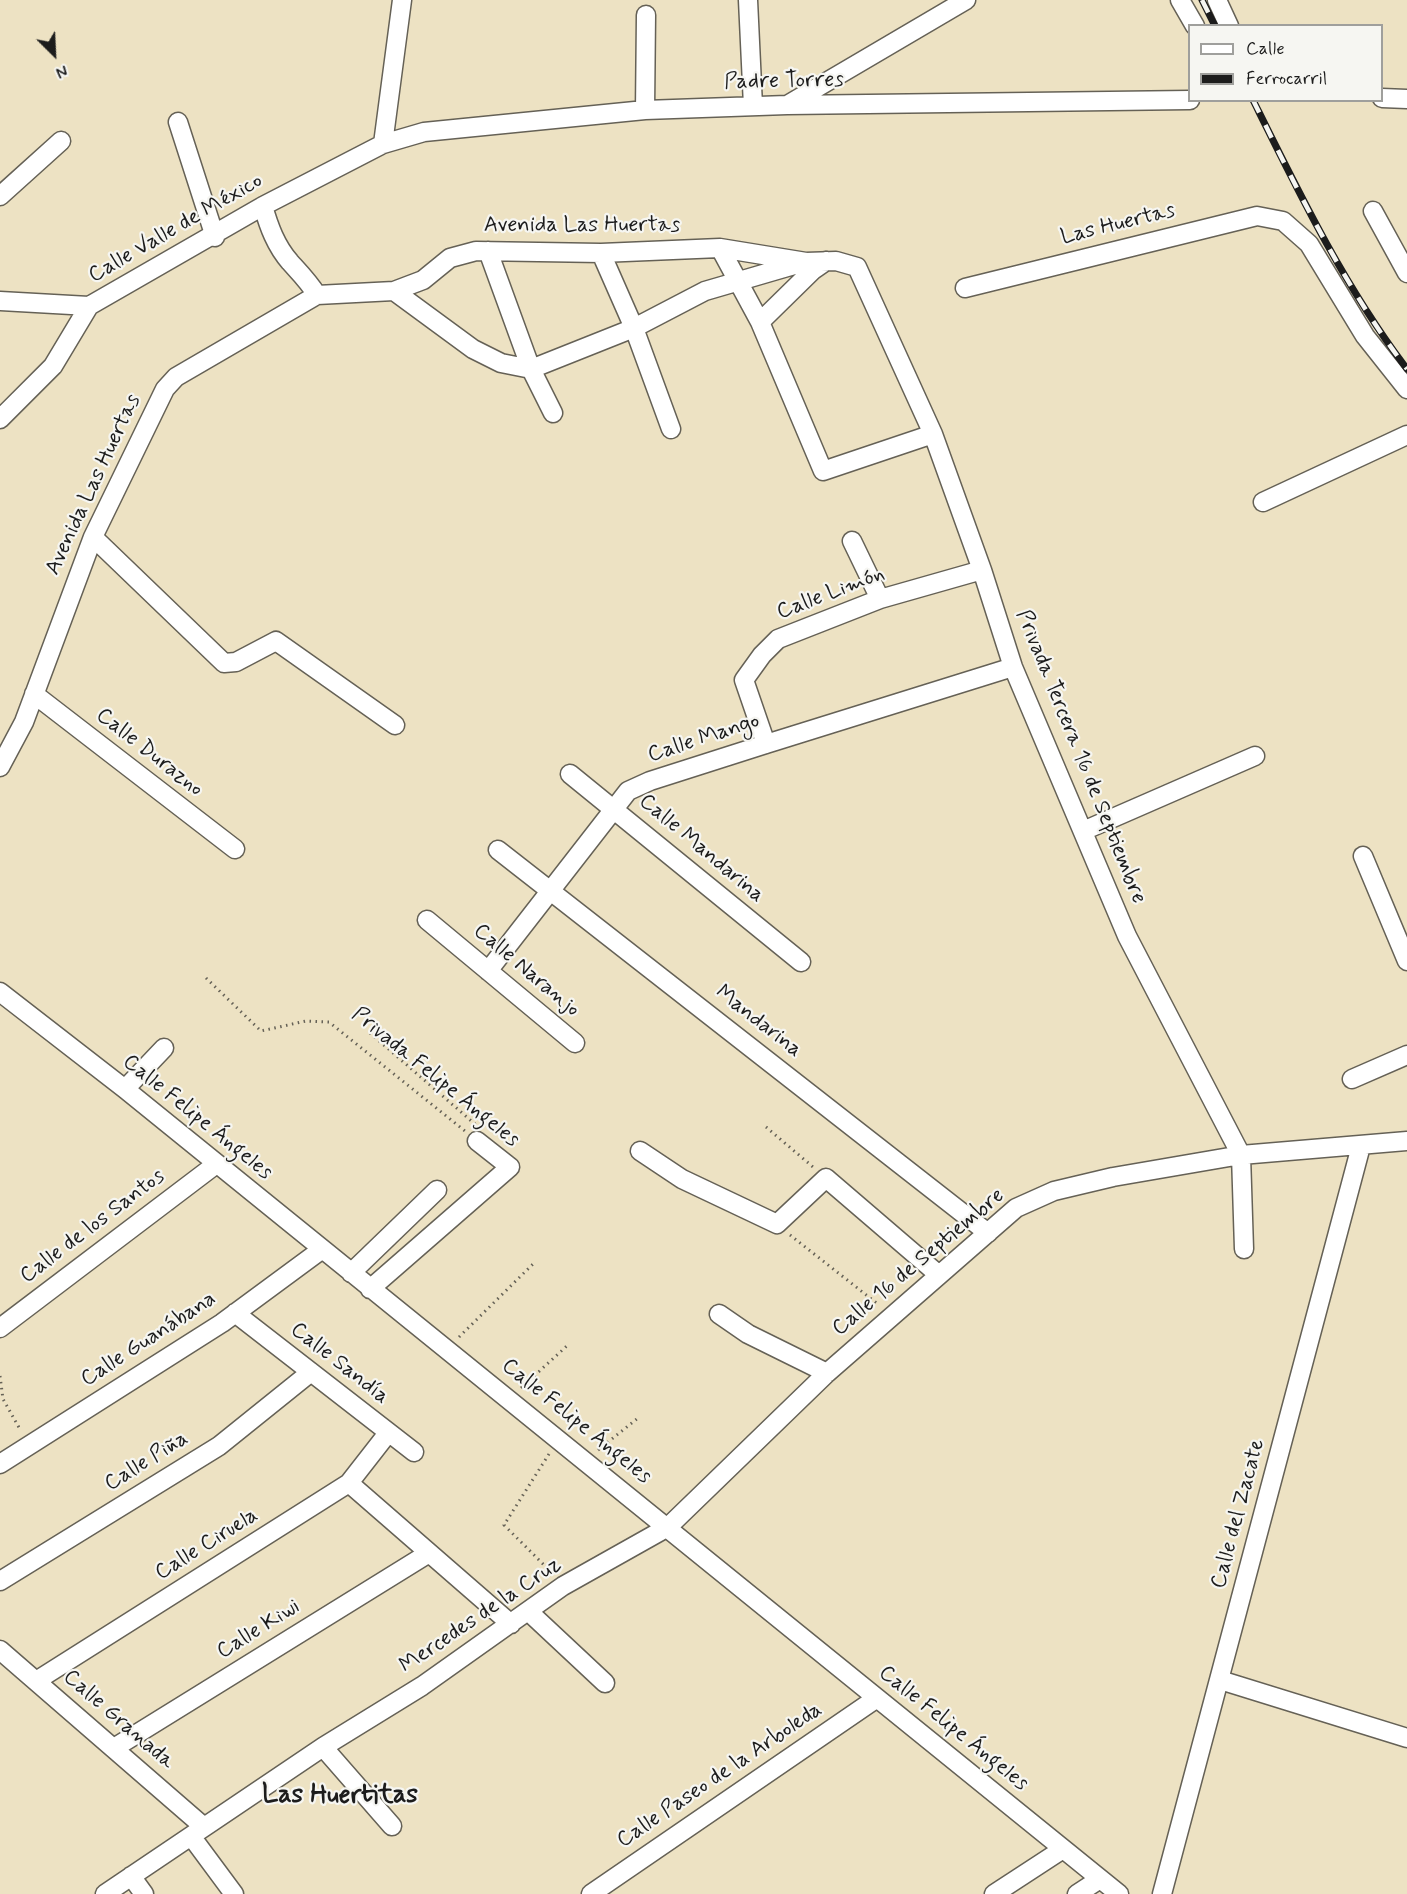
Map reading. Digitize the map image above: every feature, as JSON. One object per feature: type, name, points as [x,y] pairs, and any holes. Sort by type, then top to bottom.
[{"type":"street","points":[[384,144],[402,0]]},
{"type":"street","points":[[748,0],[753,106]]},
{"type":"street","points":[[787,105],[966,0]]},
{"type":"street","points":[[1180,0],[1194,24]]},
{"type":"street","points":[[1217,0],[1228,24]]},
{"type":"street","points":[[645,110],[646,15]]},
{"type":"street","points":[[1383,98],[1407,99]]},
{"type":"street","name":"Padre Torres","points":[[384,144],[424,132],[645,110],[787,105],[1188,100]]},
{"type":"street","points":[[178,122],[214,237]]},
{"type":"street","points":[[0,196],[61,141]]},
{"type":"street","name":"Calle Valle de México","points":[[0,419],[52,366],[89,306],[214,237],[263,206],[384,144]]},
{"type":"street","points":[[263,206],[269,228],[279,247],[306,277],[317,296]]},
{"type":"street","points":[[1372,211],[1406,267]]},
{"type":"street","name":"Las Huertas","points":[[965,288],[1257,216],[1283,221],[1309,243],[1365,336],[1407,389]]},
{"type":"street","points":[[720,248],[760,321],[824,471],[933,434]]},
{"type":"street","name":"Avenida Las Huertas","points":[[0,767],[24,722],[93,537],[165,389],[176,377],[317,296],[394,291],[423,280],[450,258],[476,251],[601,253],[720,248],[806,262],[826,261],[857,267]]},
{"type":"street","points":[[488,251],[531,369],[553,413]]},
{"type":"street","points":[[601,253],[634,328],[671,429]]},
{"type":"street","points":[[760,321],[813,270],[826,261]]},
{"type":"street","points":[[394,291],[473,349],[501,363],[531,369],[634,328],[705,291],[736,280],[806,262]]},
{"type":"street","name":"Privada Tercera 16 de Septiembre","points":[[857,267],[933,434],[982,570],[1013,667],[1132,946],[1241,1155]]},
{"type":"street","points":[[0,301],[89,306]]},
{"type":"street","points":[[1263,502],[1407,435]]},
{"type":"street","points":[[93,537],[224,663],[236,662],[276,641],[395,725]]},
{"type":"street","points":[[852,541],[880,600]]},
{"type":"street","name":"Calle Limón","points":[[766,744],[744,680],[762,655],[778,639],[880,600],[982,570]]},
{"type":"street","name":"Calle Mango","points":[[488,971],[628,791],[650,781],[1013,667]]},
{"type":"street","name":"Calle Durazno","points":[[34,694],[235,849]]},
{"type":"street","points":[[1083,831],[1254,756]]},
{"type":"street","name":"Calle Mandarina","points":[[570,774],[801,962]]},
{"type":"street","name":"Mandarina","points":[[498,850],[988,1233]]},
{"type":"street","points":[[1363,856],[1407,961]]},
{"type":"street","name":"Calle Naranjo","points":[[427,920],[575,1043]]},
{"type":"street","name":"Calle Felipe Ángeles","points":[[0,992],[125,1089],[215,1165],[668,1527],[1119,1894]]},
{"type":"street","points":[[125,1089],[164,1048]]},
{"type":"street","points":[[1352,1079],[1407,1055]]},
{"type":"street","name":"Privada Felipe Ángeles","points":[[370,1288],[510,1167],[477,1141]]},
{"type":"street","name":"Calle 16 de Septiembre","points":[[668,1527],[827,1372],[1016,1208],[1054,1191],[1241,1155],[1407,1141]]},
{"type":"street","name":"Calle del Zacate","points":[[1162,1894],[1361,1146]]},
{"type":"street","points":[[640,1151],[682,1179],[716,1192],[777,1224],[826,1178],[939,1275]]},
{"type":"street","points":[[1241,1155],[1244,1249]]},
{"type":"street","name":"Calle de los Santos","points":[[0,1328],[215,1165]]},
{"type":"street","points":[[351,1273],[437,1190]]},
{"type":"street","name":"Calle Guanábana","points":[[0,1464],[235,1313],[321,1250]]},
{"type":"street","name":"Calle Sandía","points":[[235,1313],[414,1452]]},
{"type":"street","points":[[719,1314],[748,1334],[827,1372]]},
{"type":"street","name":"Calle Piña","points":[[0,1581],[219,1446],[311,1372]]},
{"type":"street","name":"Calle Ciruela","points":[[36,1681],[349,1483],[388,1432]]},
{"type":"street","points":[[349,1483],[510,1624]]},
{"type":"street","name":"Mercedes de la Cruz","points":[[105,1894],[323,1748],[422,1686],[563,1586],[668,1527]]},
{"type":"street","name":"Calle Kiwi","points":[[114,1748],[429,1553]]},
{"type":"street","points":[[528,1611],[605,1683]]},
{"type":"street","name":"Calle Granada","points":[[0,1650],[114,1748],[198,1832],[234,1894]]},
{"type":"street","points":[[1220,1680],[1407,1738]]},
{"type":"street","name":"Calle Paseo de la Arboleda","points":[[591,1894],[877,1698]]},
{"type":"street","points":[[323,1748],[392,1826]]},
{"type":"street","points":[[994,1894],[1063,1849]]},
{"type":"street","points":[[131,1876],[144,1894]]},
{"type":"street","points":[[1077,1894],[1100,1879]]},
{"type":"path","name":"Privada Felipe Ángeles","points":[[206,978],[261,1031],[306,1021],[329,1022],[477,1141]]},
{"type":"path","points":[[370,1033],[483,1131],[477,1141]]},
{"type":"path","points":[[766,1127],[826,1178]]},
{"type":"path","points":[[777,1224],[892,1316]]},
{"type":"path","points":[[447,1349],[534,1263]]},
{"type":"path","points":[[509,1399],[569,1344]]},
{"type":"path","points":[[0,1376],[3,1399],[29,1446]]},
{"type":"path","points":[[585,1461],[638,1418]]},
{"type":"path","points":[[549,1454],[504,1525],[563,1586]]},
{"type":"railway","points":[[1202,0],[1214,24]]},
{"type":"railway","points":[[1254,102],[1305,204],[1343,272],[1407,369]]},
{"type":"district","name":"Las Huertitas","points":[[340,1797]]}]
